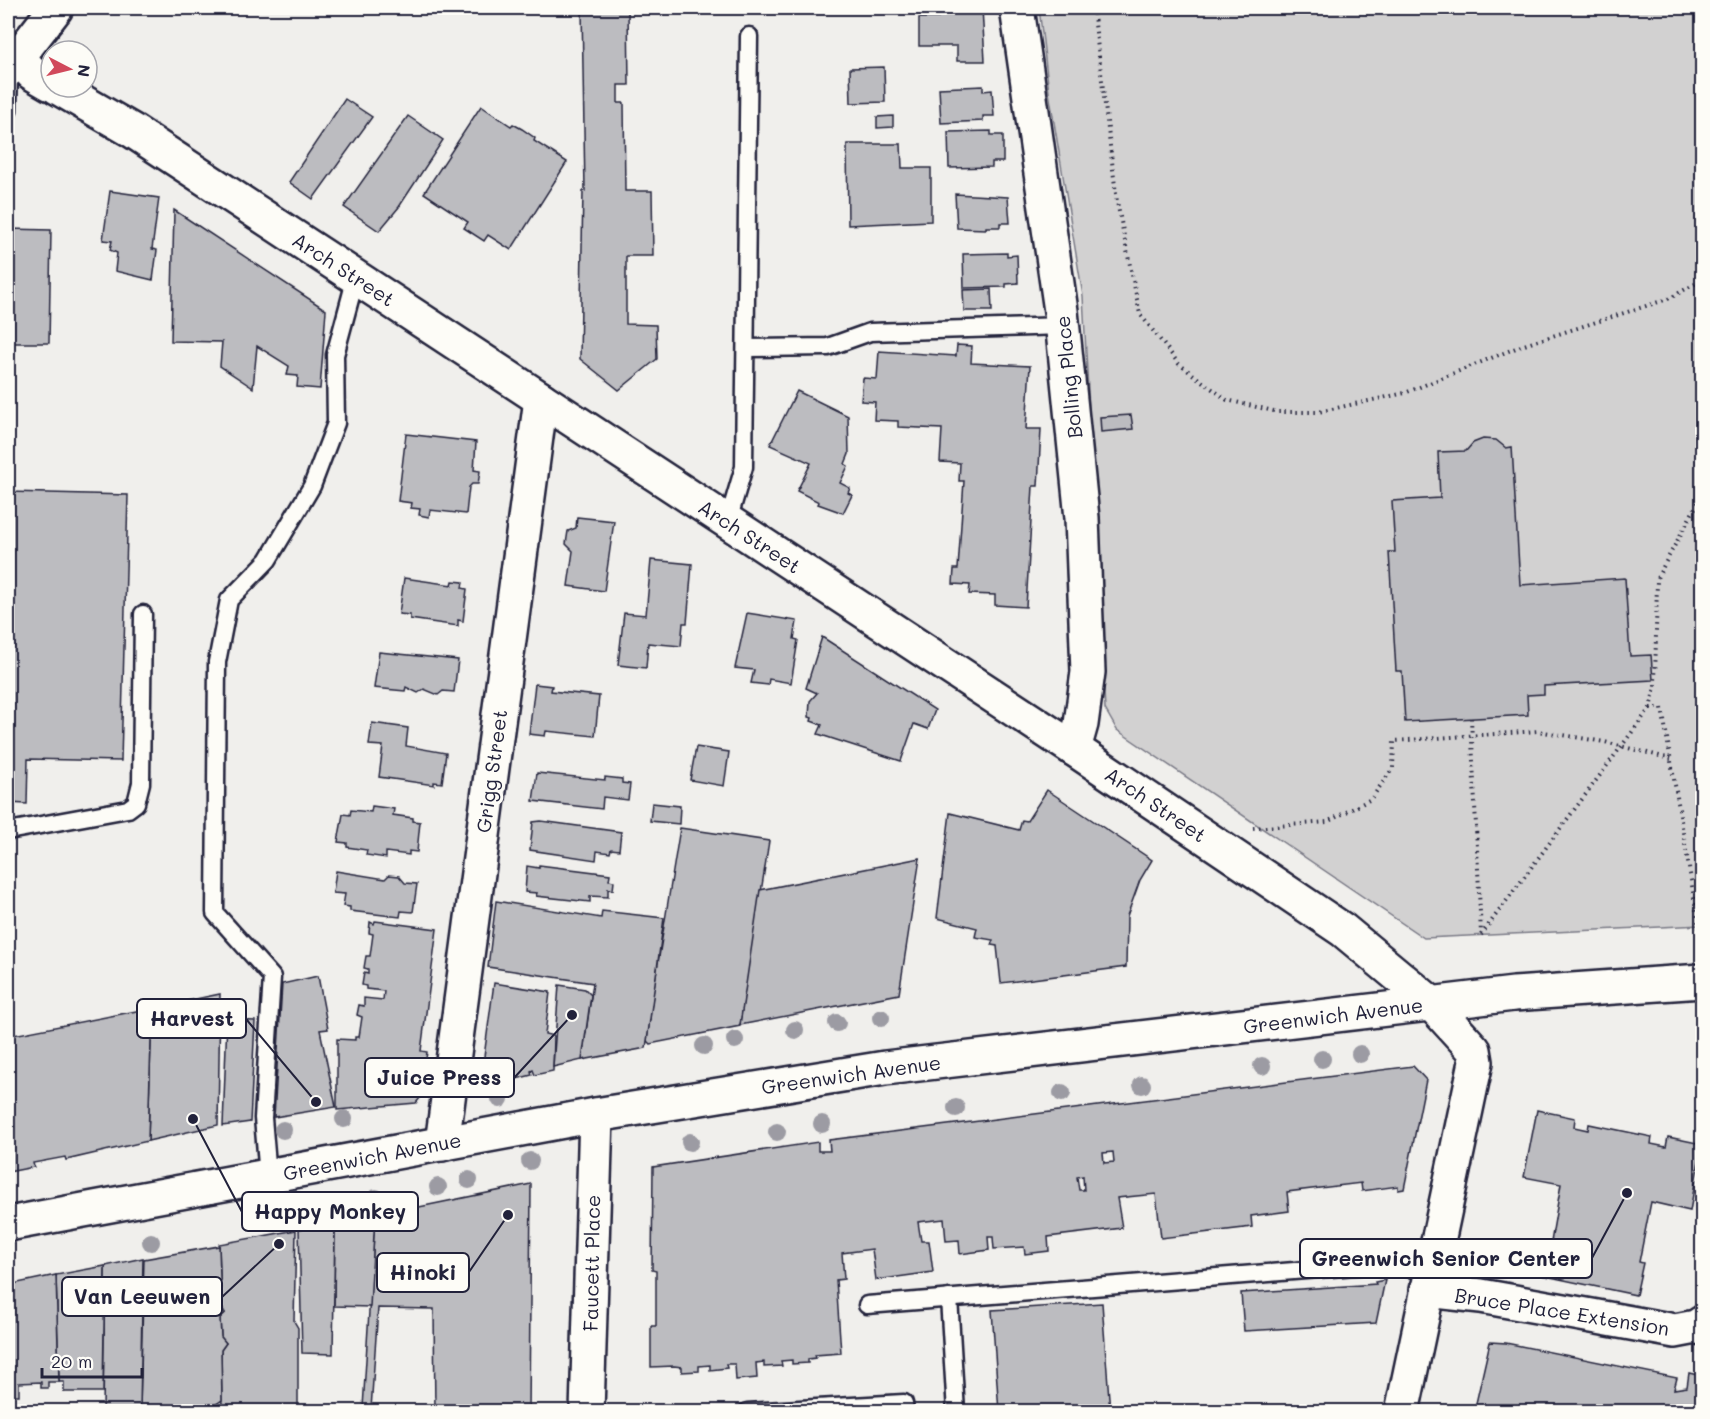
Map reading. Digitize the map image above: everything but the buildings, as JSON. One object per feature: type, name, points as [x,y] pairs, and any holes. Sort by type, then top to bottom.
[{"type":"street","points":[[39,76],[12,66],[56,8]]},
{"type":"street","name":"Bolling Place","points":[[1017,8],[1062,326],[1082,518],[1087,660],[1081,724],[1074,748]]},
{"type":"street","name":"Arch Street","points":[[78,99],[133,131],[1074,748],[1343,930],[1431,1003],[1474,1050],[1476,1062],[1402,1412]]},
{"type":"street","name":"Grigg Street","points":[[442,1144],[541,399]]},
{"type":"street","name":"Greenwich Avenue","points":[[8,1224],[596,1115],[885,1068],[1431,1003],[1572,989],[1702,981]]},
{"type":"street","name":"Faucett Place","points":[[587,1412],[596,1115]]},
{"type":"street","name":"Bruce Place Extension","points":[[1429,1281],[1482,1296],[1675,1331],[1699,1325]]},
{"type":"lane","points":[[728,521],[744,467],[749,36]]},
{"type":"lane","points":[[8,111],[12,66]]},
{"type":"lane","points":[[268,1176],[263,1118],[272,977],[215,913],[217,662],[229,600],[268,560],[312,486],[336,423],[335,355],[356,277]]},
{"type":"lane","points":[[746,348],[828,347],[870,332],[1062,326]]},
{"type":"lane","points":[[8,831],[128,809],[136,803],[141,783],[143,614]]},
{"type":"lane","points":[[867,1305],[1381,1264],[1429,1281]]},
{"type":"lane","points":[[949,1298],[956,1412]]},
{"type":"lane","points":[[747,1412],[904,1403],[905,1412]]},
{"type":"path","points":[[1093,8],[1117,202],[1140,314],[1179,364],[1227,400],[1278,412],[1318,412],[1405,393],[1521,346],[1668,299],[1702,280]]},
{"type":"path","points":[[1471,718],[1481,935],[1650,708],[1655,687],[1657,578],[1701,497],[1702,453]]},
{"type":"path","points":[[1650,708],[1662,708],[1700,933]]},
{"type":"path","points":[[1243,829],[1327,822],[1371,799],[1393,768],[1394,741],[1538,731],[1622,746],[1671,759]]},
{"type":"shaded area","points":[[1039,8],[1702,8],[1702,925],[1424,938],[1117,730],[1105,709],[1083,296],[1049,92]]},
{"type":"place","name":"Juice Press","points":[[572,1015]]},
{"type":"place","name":"Harvest","points":[[316,1102]]},
{"type":"place","name":"Happy Monkey","points":[[193,1119]]},
{"type":"place","name":"Greenwich Senior Center","points":[[1627,1193]]},
{"type":"place","name":"Hinoki","points":[[508,1215]]},
{"type":"place","name":"Van Leeuwen","points":[[279,1244]]}]
